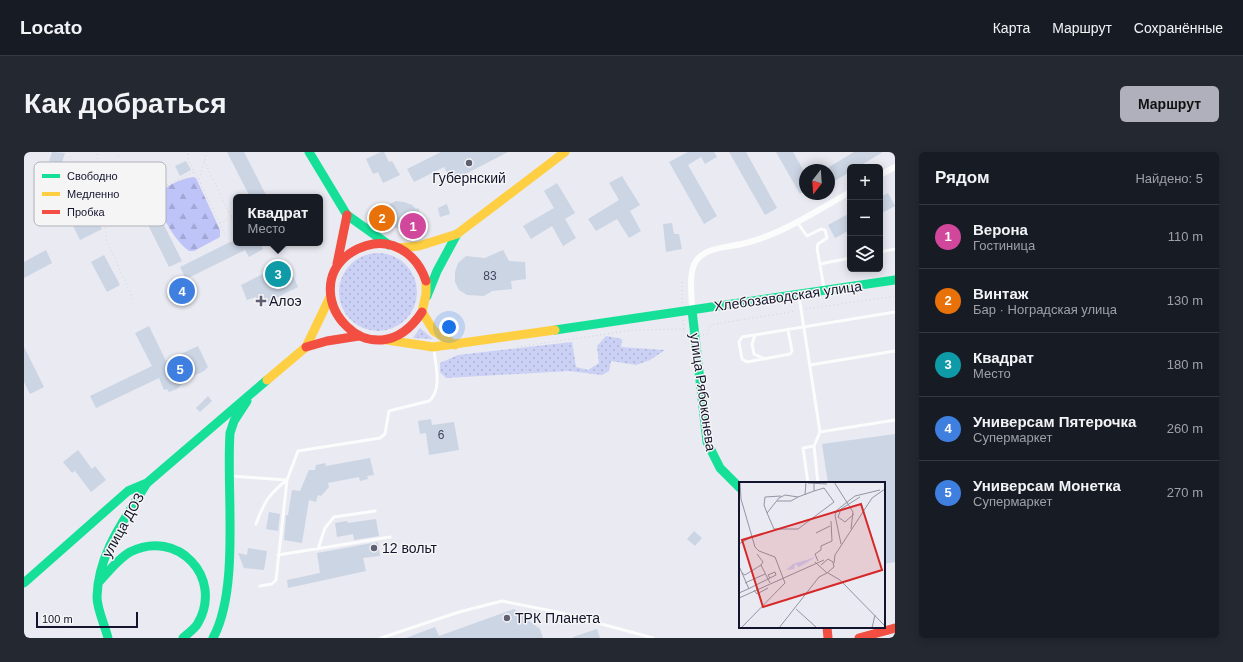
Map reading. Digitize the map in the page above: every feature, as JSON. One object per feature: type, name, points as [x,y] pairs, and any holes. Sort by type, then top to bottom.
[{"type":"main road","points":[[309,152],[347,215],[389,244],[411,256],[420,268],[426,282],[426,297]]},
{"type":"main road","points":[[398,248],[419,246],[457,234],[566,152]]},
{"type":"main road","points":[[347,215],[336,268],[330,282],[330,297],[333,310],[339,321],[348,330],[359,336],[372,340],[387,340],[433,347],[455,345]]},
{"type":"main road","points":[[387,340],[401,334],[414,325],[422,312],[426,297],[437,271],[457,234]]},
{"type":"main road","points":[[336,268],[346,256],[359,247],[374,244],[389,244]]},
{"type":"main road","name":"Хлебозаводская улица","points":[[455,345],[895,280]]},
{"type":"main road","points":[[24,583],[128,491],[147,484],[306,347],[330,297]]},
{"type":"main road","name":"улица Рябоконева","points":[[692,310],[708,442],[712,458],[719,468],[739,487]]},
{"type":"main road","points":[[422,312],[434,331],[455,345]]},
{"type":"main road","points":[[306,347],[327,341],[359,336]]},
{"type":"main road","points":[[213,638],[224,616],[228,582],[230,432],[250,395]]},
{"type":"main road","name":"улица ДОЗ","points":[[108,638],[97,598],[101,565],[113,539],[147,484]]},
{"type":"main road","points":[[99,582],[127,554],[150,545],[171,547],[191,559],[204,578],[207,596],[200,622],[183,638]]},
{"type":"main road","points":[[827,628],[828,638]]},
{"type":"main road","points":[[859,638],[895,628]]},
{"type":"street","points":[[883,173],[895,166]]},
{"type":"street","points":[[692,310],[692,274],[695,262],[701,256],[712,250],[762,238],[796,222],[847,194]]},
{"type":"lane","points":[[796,222],[807,236],[821,229],[825,230],[827,238],[818,244],[817,248],[825,290]]},
{"type":"lane","points":[[883,251],[895,249]]},
{"type":"lane","points":[[820,264],[847,259]]},
{"type":"lane","points":[[799,294],[820,432],[814,446],[818,482]]},
{"type":"lane","points":[[788,330],[792,351],[790,354],[747,362],[742,359],[740,340],[742,337],[895,312]]},
{"type":"lane","points":[[755,335],[752,344],[754,354],[766,359]]},
{"type":"lane","points":[[260,586],[272,584],[276,580],[287,480],[298,451],[380,438],[384,434],[389,411],[429,401],[434,397],[437,389],[433,347]]},
{"type":"lane","points":[[810,365],[895,351]]},
{"type":"lane","points":[[820,432],[895,420]]},
{"type":"lane","points":[[808,482],[803,448],[814,446]]},
{"type":"lane","points":[[229,476],[287,480]]},
{"type":"lane","points":[[256,524],[263,505],[272,492],[287,480]]},
{"type":"lane","points":[[318,549],[325,528],[334,517],[375,511]]},
{"type":"lane","points":[[278,555],[390,537]]},
{"type":"lane","points":[[380,638],[459,612],[502,601],[565,614],[653,638]]},
{"type":"path","points":[[97,162],[98,152]]},
{"type":"path","points":[[188,152],[188,158],[194,172],[226,237]]},
{"type":"path","points":[[198,180],[207,152]]},
{"type":"path","points":[[70,156],[73,162]]},
{"type":"path","points":[[204,161],[233,221]]},
{"type":"path","points":[[166,185],[194,172]]},
{"type":"path","points":[[219,223],[231,217]]},
{"type":"path","points":[[105,226],[107,241],[134,300]]},
{"type":"path","points":[[517,347],[633,330],[681,328],[684,330],[686,336],[707,334],[710,326],[715,324],[895,296]]},
{"type":"shaded area","points":[[378,253],[393,256],[400,260],[410,270],[414,277],[417,292],[414,307],[410,314],[400,324],[393,328],[378,331],[363,328],[356,324],[346,314],[342,307],[339,292],[342,277],[346,270],[356,260],[363,256]]},
{"type":"shaded area","points":[[420,328],[433,339],[413,338]]},
{"type":"shaded area","points":[[606,336],[622,339],[621,347],[665,350],[650,360],[636,365],[611,361],[609,371],[602,375],[569,371],[446,378],[440,372],[440,363],[458,355],[572,342],[576,367],[588,370],[599,363],[597,346]]},
{"type":"green space","points":[[193,177],[196,178],[220,230],[220,237],[194,251],[189,251],[183,246],[166,222],[166,188],[183,179]]},
{"type":"building","points":[[52,152],[65,153],[62,162],[49,161]]},
{"type":"building","points":[[227,152],[244,152],[265,194],[248,194]]},
{"type":"building","points":[[384,152],[389,162],[392,161],[400,175],[383,183],[378,172],[373,174],[366,159]]},
{"type":"building","points":[[441,152],[508,152],[452,181],[444,167],[414,182],[407,169]]},
{"type":"building","points":[[688,152],[714,152],[717,157],[705,164],[701,157],[688,165],[717,216],[704,224],[669,162]]},
{"type":"building","points":[[729,152],[746,152],[777,208],[765,215]]},
{"type":"building","points":[[776,152],[793,152],[800,164],[799,192]]},
{"type":"building","points":[[854,152],[883,152],[863,164],[847,164],[847,174],[835,181],[834,164]]},
{"type":"building","points":[[186,161],[191,170],[180,176],[175,166]]},
{"type":"building","points":[[622,176],[640,205],[630,211],[641,231],[629,238],[617,219],[596,231],[588,219],[619,200],[609,183]]},
{"type":"building","points":[[557,183],[575,213],[565,219],[576,238],[563,246],[552,226],[531,239],[523,226],[554,208],[544,191]]},
{"type":"building","points":[[888,193],[895,206],[883,212],[883,200],[883,196]]},
{"type":"building","points":[[396,201],[412,205],[416,209],[418,208],[426,223],[424,224],[425,226],[417,230],[401,230],[392,226],[386,221],[381,212],[383,211],[381,208]]},
{"type":"building","points":[[447,204],[450,214],[440,217],[438,208]]},
{"type":"building","points":[[847,215],[847,232],[835,238],[828,225]]},
{"type":"building","points":[[672,223],[674,234],[679,234],[682,249],[666,252],[663,224]]},
{"type":"building","points":[[73,226],[100,226],[102,229],[80,240]]},
{"type":"building","points":[[148,226],[164,226],[182,261],[169,267]]},
{"type":"building","points":[[230,242],[233,242],[233,246],[262,246],[263,249],[249,257],[245,250],[186,279],[180,267]]},
{"type":"building","points":[[46,250],[52,263],[24,278],[24,262]]},
{"type":"building","points":[[503,250],[509,261],[525,262],[526,279],[511,281],[512,289],[492,291],[484,296],[467,295],[459,290],[455,282],[455,272],[458,263],[466,256],[485,258]]},
{"type":"building","points":[[104,255],[120,285],[107,292],[91,262]]},
{"type":"building","points":[[287,262],[298,287],[276,298],[279,303],[276,305],[271,306],[266,302],[260,305],[256,297],[247,300],[241,285]]},
{"type":"building","points":[[184,277],[192,294],[180,300],[172,282]]},
{"type":"building","points":[[149,326],[166,361],[198,346],[208,367],[204,371],[181,382],[182,384],[177,389],[169,392],[167,389],[164,390],[159,378],[96,408],[90,396],[152,366],[135,333]]},
{"type":"building","points":[[24,347],[44,387],[30,394],[24,382]]},
{"type":"building","points":[[208,396],[212,401],[200,412],[196,408]]},
{"type":"building","points":[[431,419],[432,425],[454,422],[459,450],[429,455],[426,433],[420,434],[418,421]]},
{"type":"building","points":[[895,434],[895,562],[885,564],[885,482],[828,482],[822,444]]},
{"type":"building","points":[[78,450],[92,469],[95,466],[106,480],[91,492],[75,471],[72,473],[63,462]]},
{"type":"building","points":[[370,458],[374,475],[367,476],[368,479],[360,481],[359,477],[328,483],[329,487],[321,496],[318,495],[316,502],[309,500],[302,543],[284,540],[286,515],[288,515],[292,490],[300,491],[309,470],[315,470],[316,465],[325,463],[326,466]]},
{"type":"building","points":[[269,512],[280,514],[278,531],[266,529]]},
{"type":"building","points":[[376,519],[379,536],[354,540],[353,534],[337,537],[335,523],[347,521],[348,523]]},
{"type":"building","points":[[694,531],[702,538],[695,546],[687,539]]},
{"type":"building","points":[[378,542],[380,556],[363,558],[366,571],[288,588],[287,580],[320,573],[317,553]]},
{"type":"building","points":[[248,548],[267,551],[264,570],[244,568],[238,553],[247,555]]},
{"type":"building","name":"ТРК Планета","points":[[514,609],[540,629],[543,638],[406,638],[435,627],[439,636]]},
{"type":"building","name":"ТРК Планета","points":[[597,629],[600,638],[573,638],[573,637]]},
{"type":"traffic: fast","points":[[309,152],[347,215],[389,245]]},
{"type":"traffic: fast","points":[[427,296],[437,271],[457,234]]},
{"type":"traffic: fast","points":[[555,330],[895,280]]},
{"type":"traffic: fast","points":[[692,310],[707,442],[720,468],[739,487]]},
{"type":"traffic: fast","points":[[24,583],[128,491],[147,483],[267,380]]},
{"type":"traffic: fast","points":[[213,638],[221,618],[229,567],[230,433],[234,421],[247,401]]},
{"type":"traffic: fast","points":[[108,638],[97,602],[102,566],[114,537],[147,483]]},
{"type":"traffic: fast","points":[[99,582],[117,562],[130,552],[147,546],[164,546],[179,552],[191,561],[200,574],[205,589],[204,606],[198,623],[183,638]]},
{"type":"traffic: slow","points":[[398,248],[419,246],[457,234],[565,152]]},
{"type":"traffic: slow","points":[[426,281],[426,294],[422,312],[434,331],[455,345]]},
{"type":"traffic: slow","points":[[267,380],[306,347],[330,297]]},
{"type":"traffic: slow","points":[[387,340],[433,347],[555,330]]},
{"type":"traffic: jam","points":[[337,264],[347,215]]},
{"type":"traffic: jam","points":[[422,312],[403,332],[382,340],[363,337],[346,326],[335,310],[330,291],[334,271],[349,254],[357,249],[371,244],[386,244],[406,252],[416,262],[426,281]]},
{"type":"traffic: jam","points":[[306,347],[327,341],[359,336]]},
{"type":"traffic: jam","points":[[827,628],[828,638]]},
{"type":"traffic: jam","points":[[859,638],[895,628]]},
{"type":"place","name":"Губернский","points":[[469,163]]},
{"type":"place","name":"Винтаж","points":[[382,218]]},
{"type":"place","name":"Верона","points":[[413,226]]},
{"type":"place","name":"Квадрат","points":[[278,274]]},
{"type":"place","name":"Универсам Пятерочка","points":[[182,291]]},
{"type":"place","name":"Алоэ","points":[[261,301]]},
{"type":"place","name":"Универсам Монетка","points":[[180,369]]},
{"type":"place","name":"12 вольт","points":[[374,548]]},
{"type":"place","name":"ТРК Планета","points":[[507,618]]}]
